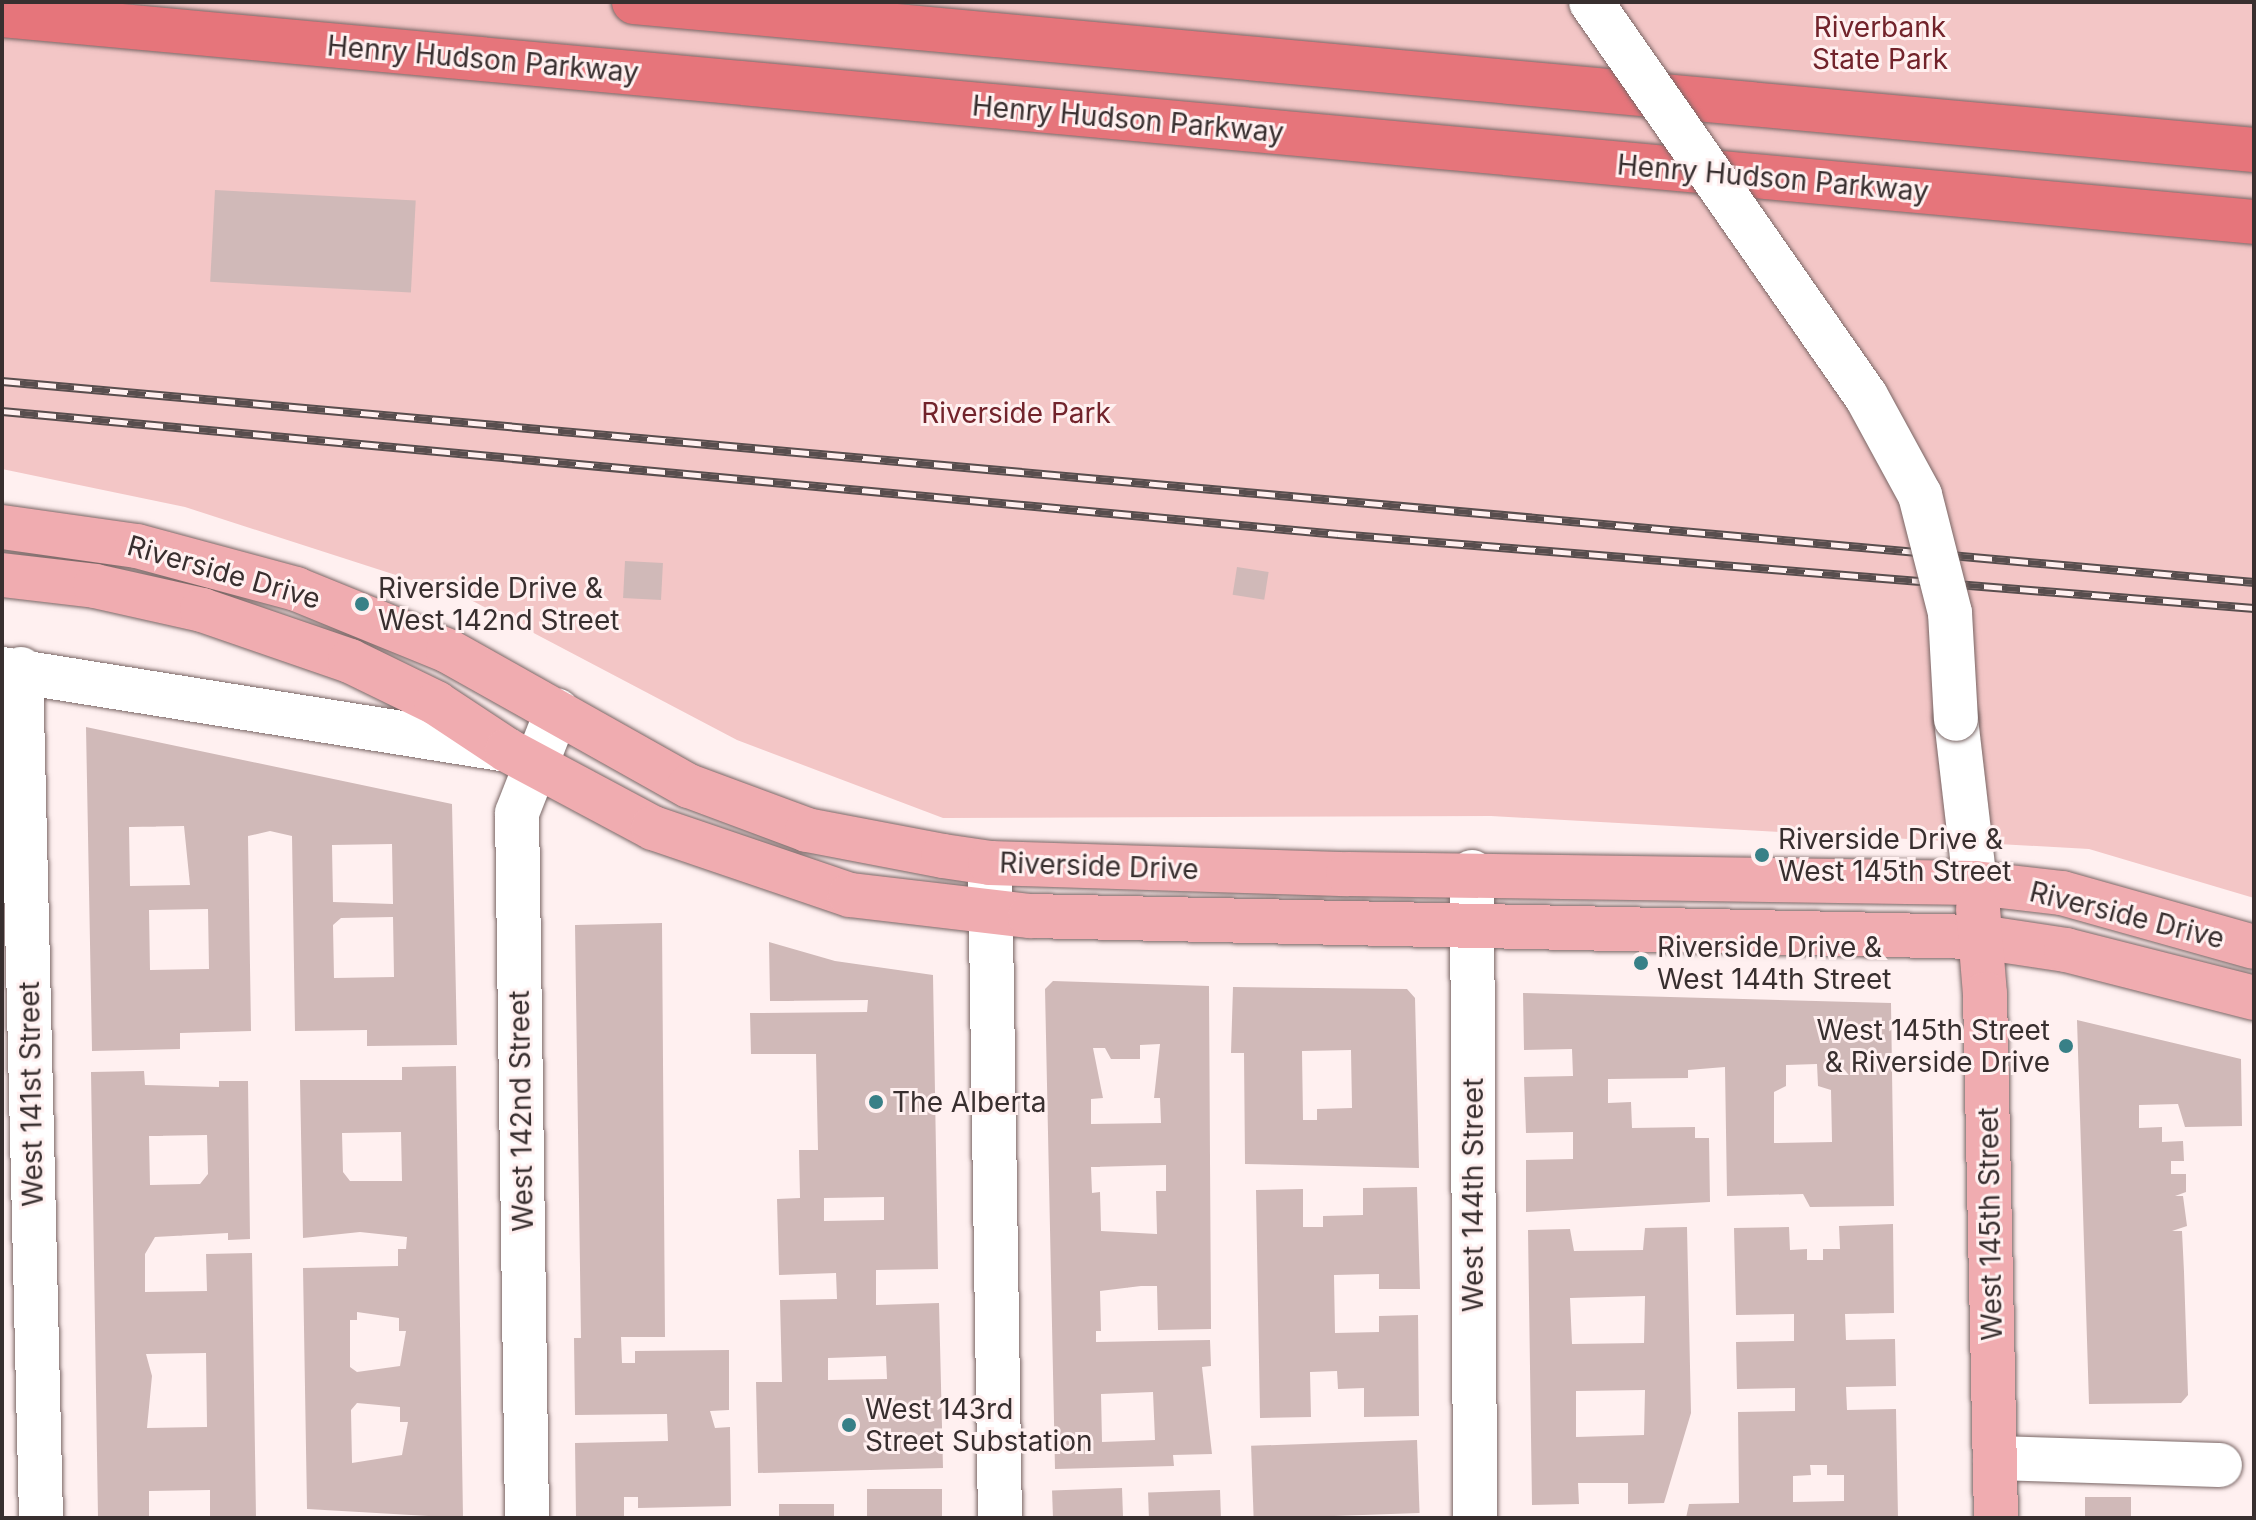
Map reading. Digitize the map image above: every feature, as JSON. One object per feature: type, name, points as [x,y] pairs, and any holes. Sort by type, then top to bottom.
[{"type":"highway","points":[[634,2],[2254,150]]},
{"type":"highway","name":"Henry Hudson Parkway","points":[[2,15],[2254,222]]},
{"type":"main road","name":"Riverside Drive","points":[[2,527],[137,546],[296,589],[448,651],[689,786],[807,830],[990,863],[1975,883],[2062,893],[2254,947]]},
{"type":"main road","name":"Riverside Drive","points":[[2,575],[138,594],[279,635],[397,682],[522,758],[653,828],[790,880],[850,895],[991,913],[1980,937],[2066,950],[2254,998]]},
{"type":"main road","name":"West 145th Street","points":[[1975,883],[1980,937],[1996,1518]]},
{"type":"street","points":[[1591,2],[1866,396],[1920,495],[1950,613],[1956,719],[1975,883]]},
{"type":"street","name":"Riverside Drive","points":[[12,669],[522,758]]},
{"type":"street","name":"West 141st Street","points":[[12,669],[41,1518]]},
{"type":"street","name":"West 142nd Street","points":[[527,1518],[517,813],[522,758],[557,711]]},
{"type":"street","points":[[990,863],[1000,1518]]},
{"type":"street","name":"West 144th Street","points":[[1472,872],[1475,1518]]},
{"type":"street","points":[[1995,1458],[2220,1465]]},
{"type":"green space","name":"Riverside Park","points":[[2,2],[2254,2],[2254,898],[2089,849],[1491,816],[943,818],[737,740],[467,598],[185,507],[2,469]]},
{"type":"building","points":[[215,190],[416,201],[411,292],[210,282]]},
{"type":"building","points":[[625,561],[663,563],[661,600],[623,598]]},
{"type":"building","points":[[1237,567],[1269,572],[1264,600],[1233,595]]},
{"type":"building","points":[[86,727],[452,804],[457,1045],[367,1046],[367,1030],[295,1031],[292,836],[270,831],[248,836],[251,1031],[180,1033],[180,1049],[92,1051]],"holes":[[[184,826],[190,885],[130,886],[129,827]],[[392,844],[393,904],[333,902],[332,845]],[[208,909],[209,969],[150,970],[149,910]],[[393,917],[394,977],[334,978],[333,925],[341,918]]]},
{"type":"building","points":[[662,923],[665,1337],[621,1337],[622,1363],[635,1363],[635,1351],[729,1350],[729,1410],[710,1411],[715,1428],[730,1427],[731,1506],[638,1508],[638,1497],[624,1497],[624,1518],[576,1518],[575,1443],[668,1441],[667,1414],[575,1415],[574,1338],[581,1338],[575,925]]},
{"type":"building","points":[[769,942],[835,961],[933,975],[938,1269],[876,1270],[876,1305],[939,1303],[943,1468],[758,1473],[756,1382],[782,1382],[780,1300],[837,1299],[836,1273],[779,1275],[777,1199],[800,1198],[799,1150],[818,1150],[816,1054],[751,1054],[750,1013],[867,1012],[868,1000],[770,1001]],"holes":[[[884,1197],[884,1220],[824,1221],[824,1198]],[[886,1356],[887,1379],[828,1380],[828,1358]]]},
{"type":"building","points":[[1053,981],[1209,986],[1211,1329],[1158,1330],[1157,1286],[1141,1286],[1100,1291],[1101,1331],[1096,1331],[1096,1342],[1210,1340],[1211,1366],[1202,1367],[1212,1454],[1173,1455],[1174,1466],[1055,1469],[1045,989]],"holes":[[[1160,1044],[1154,1098],[1160,1098],[1161,1123],[1091,1124],[1091,1099],[1103,1098],[1093,1048],[1105,1048],[1111,1059],[1140,1059],[1140,1045]],[[1166,1165],[1166,1191],[1156,1191],[1157,1234],[1101,1231],[1100,1192],[1092,1193],[1091,1167]],[[1153,1392],[1155,1440],[1102,1442],[1101,1394]]]},
{"type":"building","points":[[1233,987],[1407,989],[1415,998],[1419,1168],[1245,1164],[1244,1053],[1231,1053]],"holes":[[[1351,1050],[1352,1108],[1317,1109],[1317,1120],[1303,1120],[1302,1051]]]},
{"type":"building","points":[[1523,993],[1891,1003],[1894,1206],[1810,1207],[1803,1194],[1727,1196],[1725,1067],[1688,1070],[1688,1078],[1608,1079],[1608,1103],[1631,1102],[1632,1128],[1695,1127],[1695,1138],[1709,1138],[1710,1202],[1526,1212],[1526,1160],[1573,1159],[1573,1132],[1526,1133],[1524,1077],[1573,1076],[1572,1049],[1524,1050]],"holes":[[[1817,1064],[1818,1086],[1831,1090],[1832,1142],[1774,1143],[1774,1092],[1786,1086],[1786,1065]]]},
{"type":"building","points":[[2077,1020],[2241,1059],[2242,1126],[2185,1127],[2178,1104],[2139,1105],[2139,1128],[2162,1127],[2162,1142],[2183,1141],[2184,1161],[2171,1161],[2171,1174],[2186,1174],[2186,1192],[2175,1196],[2183,1196],[2187,1226],[2172,1231],[2182,1231],[2188,1395],[2181,1403],[2089,1404]]},
{"type":"building","points":[[456,1066],[463,1518],[307,1509],[303,1268],[398,1266],[398,1249],[406,1249],[407,1237],[360,1232],[303,1238],[300,1080],[402,1080],[402,1067]],"holes":[[[401,1132],[402,1181],[350,1181],[343,1172],[342,1133]],[[357,1312],[399,1318],[399,1331],[406,1331],[400,1366],[357,1372],[350,1367],[350,1320],[357,1320]],[[357,1403],[400,1407],[400,1422],[408,1422],[402,1455],[352,1463],[351,1410]]]},
{"type":"building","points":[[144,1071],[145,1085],[219,1087],[219,1081],[248,1081],[250,1239],[228,1240],[228,1233],[155,1237],[145,1254],[145,1292],[207,1291],[206,1254],[252,1253],[256,1518],[210,1518],[210,1490],[149,1491],[149,1518],[98,1518],[91,1072]],"holes":[[[207,1135],[208,1174],[200,1184],[150,1185],[149,1136]],[[206,1353],[207,1427],[147,1428],[152,1376],[146,1354]]]},
{"type":"building","points":[[1417,1187],[1420,1289],[1379,1289],[1379,1274],[1334,1275],[1335,1333],[1379,1332],[1379,1316],[1418,1315],[1419,1416],[1364,1417],[1364,1388],[1338,1389],[1337,1371],[1310,1372],[1311,1417],[1260,1418],[1256,1190],[1303,1189],[1303,1227],[1323,1227],[1323,1216],[1363,1215],[1363,1188]]},
{"type":"building","points":[[1893,1224],[1894,1313],[1845,1314],[1846,1340],[1895,1339],[1896,1386],[1846,1387],[1847,1410],[1896,1409],[1898,1518],[1686,1518],[1689,1504],[1739,1503],[1738,1412],[1795,1411],[1795,1388],[1737,1389],[1736,1342],[1794,1341],[1794,1314],[1736,1315],[1734,1228],[1789,1227],[1790,1250],[1807,1249],[1807,1260],[1823,1260],[1823,1249],[1840,1249],[1839,1226]],"holes":[[[1810,1465],[1827,1465],[1827,1475],[1844,1475],[1844,1501],[1793,1502],[1793,1476],[1811,1475]]]},
{"type":"building","points":[[1687,1227],[1691,1413],[1664,1503],[1628,1504],[1628,1483],[1578,1483],[1579,1504],[1532,1505],[1528,1230],[1570,1229],[1574,1251],[1643,1250],[1645,1228]],"holes":[[[1645,1296],[1644,1343],[1572,1344],[1570,1298]],[[1645,1390],[1644,1435],[1576,1437],[1576,1391]]]},
{"type":"building","points":[[1417,1440],[1420,1513],[1254,1518],[1251,1446]]},
{"type":"building","points":[[1122,1488],[1123,1518],[1053,1518],[1052,1490]]},
{"type":"building","points":[[867,1489],[942,1489],[942,1518],[867,1518]]},
{"type":"building","points":[[1220,1490],[1221,1518],[1149,1518],[1148,1493]]},
{"type":"building","points":[[2085,1497],[2131,1497],[2131,1518],[2085,1518]]},
{"type":"building","points":[[779,1504],[834,1504],[834,1518],[779,1518]]},
{"type":"railway","points":[[2,381],[2254,582]]},
{"type":"railway","points":[[2,411],[1338,534],[2254,608]]},
{"type":"place","name":"Riverside Drive & West 142nd Street","points":[[362,604]]},
{"type":"place","name":"Riverside Drive & West 145th Street","points":[[1762,855]]},
{"type":"place","name":"Riverside Drive & West 144th Street","points":[[1641,963]]},
{"type":"place","name":"West 145th Street & Riverside Drive","points":[[2066,1046]]},
{"type":"place","name":"The Alberta","points":[[876,1102]]},
{"type":"place","name":"West 143rd Street Substation","points":[[849,1425]]},
{"type":"park label","name":"Riverbank State Park","points":[[1880,43]]}]
